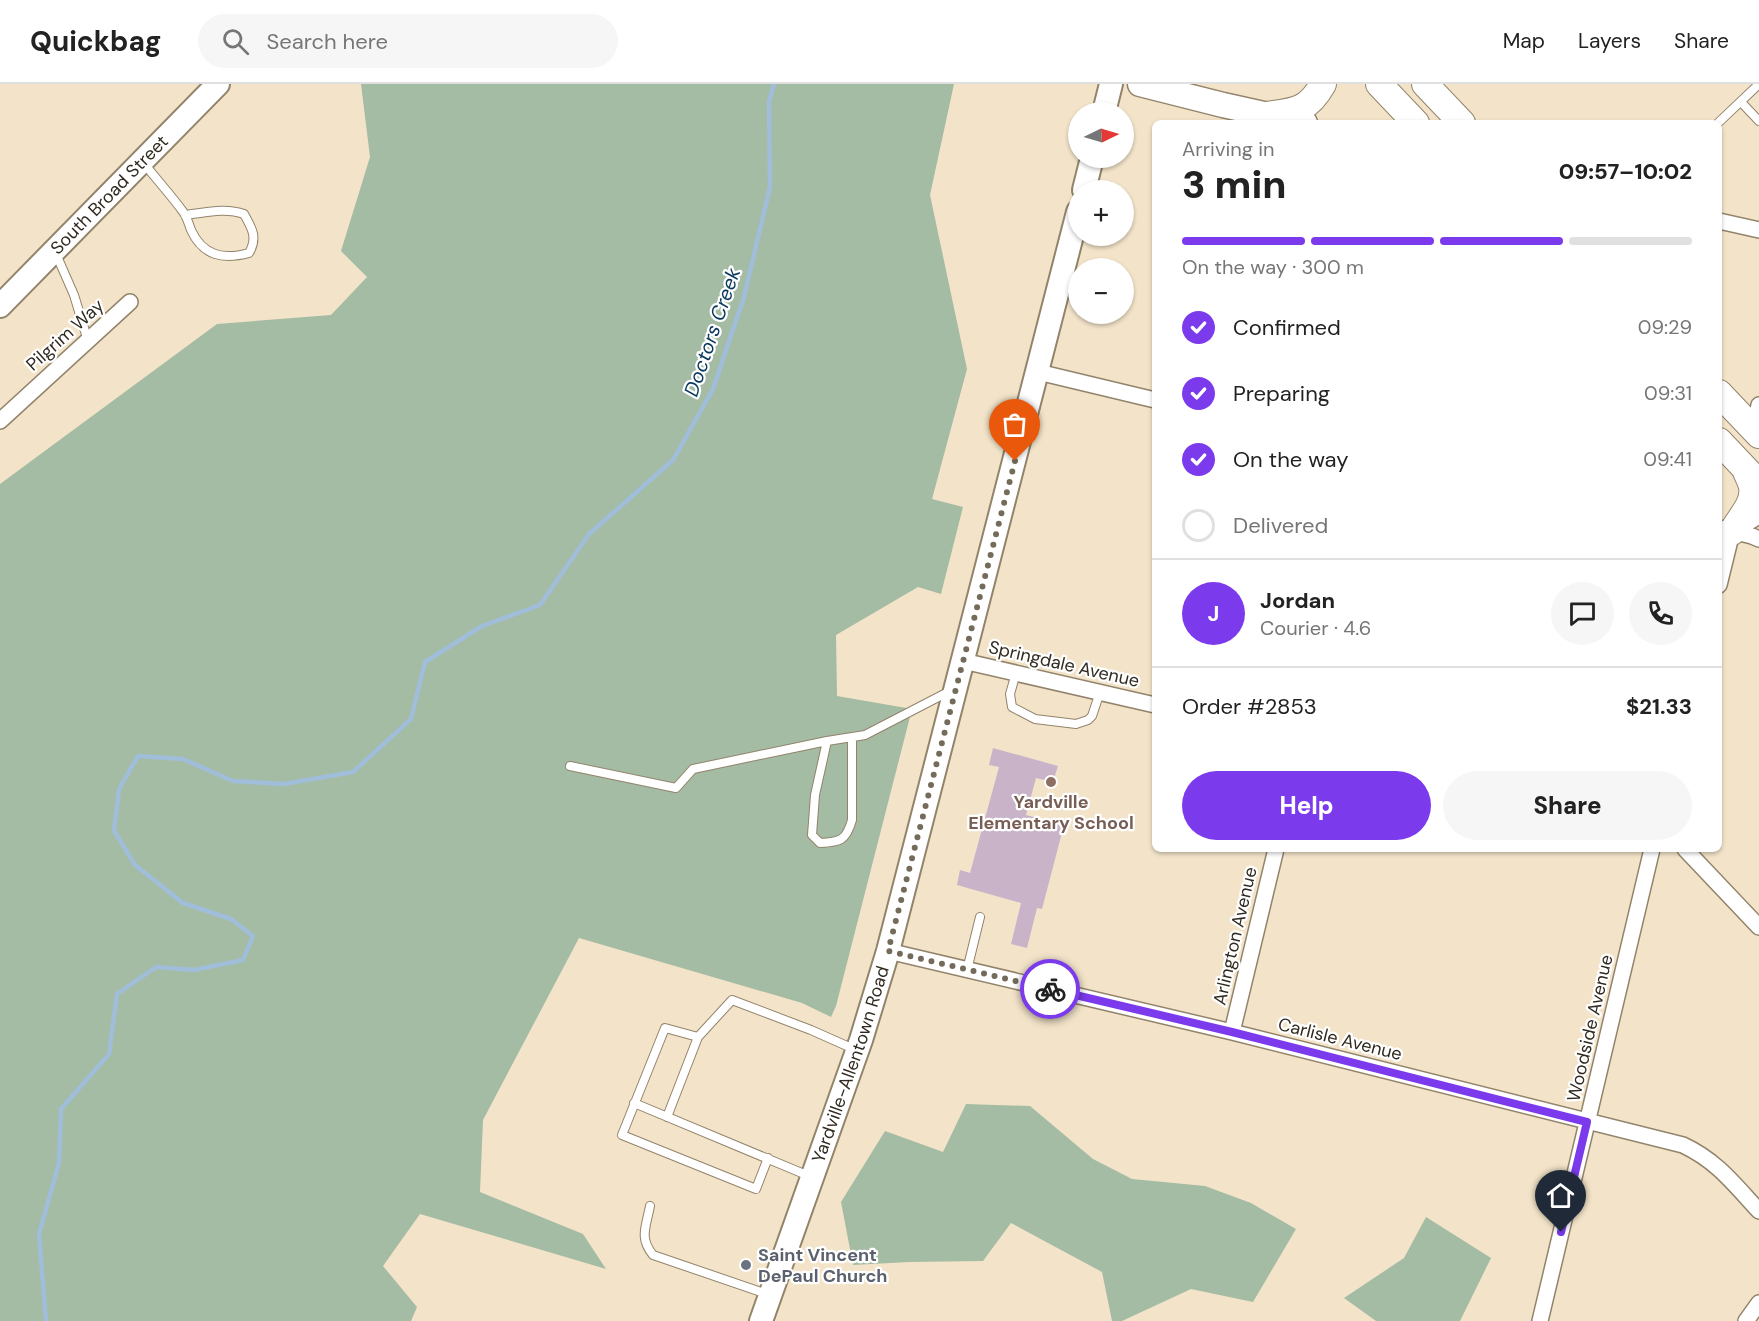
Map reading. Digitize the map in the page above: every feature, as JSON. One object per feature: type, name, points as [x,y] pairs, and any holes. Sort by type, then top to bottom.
[{"type":"highway","points":[[1267,115],[1295,111],[1306,105],[1316,96],[1323,84]]},
{"type":"highway","points":[[1378,84],[1413,120]]},
{"type":"highway","points":[[1425,84],[1459,120]]},
{"type":"highway","points":[[1722,395],[1757,423]]},
{"type":"highway","points":[[1722,444],[1752,476],[1753,489],[1749,507],[1726,530]]},
{"type":"main road","name":"South Broad Street","points":[[0,306],[218,84]]},
{"type":"main road","points":[[1106,102],[1111,84]]},
{"type":"main road","points":[[1140,84],[1291,120]]},
{"type":"main road","points":[[1200,84],[1223,105]]},
{"type":"main road","name":"Yardville-Allentown Road","points":[[761,1321],[858,1050],[888,951],[1070,246]]},
{"type":"street","points":[[1722,222],[1759,230]]},
{"type":"street","name":"Pilgrim Way","points":[[0,420],[130,302]]},
{"type":"street","points":[[1038,372],[1152,399]]},
{"type":"street","points":[[1726,530],[1759,516]]},
{"type":"street","points":[[1726,530],[1759,539]]},
{"type":"street","points":[[1722,561],[1726,530]]},
{"type":"street","name":"Springdale Avenue","points":[[963,661],[1152,704]]},
{"type":"street","name":"Arlington Avenue","points":[[1232,1032],[1275,852]]},
{"type":"street","name":"Woodside Avenue","points":[[1540,1321],[1651,852]]},
{"type":"street","points":[[1688,852],[1759,927]]},
{"type":"street","name":"Carlisle Avenue","points":[[888,951],[1232,1032],[1683,1145],[1714,1163],[1759,1211]]},
{"type":"street","points":[[1746,1321],[1759,1303]]},
{"type":"lane","points":[[1721,120],[1759,84]]},
{"type":"lane","points":[[1741,102],[1759,121]]},
{"type":"lane","points":[[142,161],[185,215],[198,242],[208,251],[221,256],[237,256],[249,253],[254,244],[253,234],[244,214],[235,211],[221,211],[185,215]]},
{"type":"lane","points":[[55,250],[74,295],[88,341]]},
{"type":"lane","points":[[1016,673],[1010,694],[1012,707],[1035,718],[1076,724],[1088,720],[1092,716],[1100,692]]},
{"type":"lane","points":[[570,766],[676,788],[693,769],[865,735],[957,687]]},
{"type":"lane","points":[[828,741],[815,795],[812,835],[820,843],[835,842],[845,837],[852,820],[852,737]]},
{"type":"lane","points":[[967,970],[980,917]]},
{"type":"lane","points":[[667,1117],[698,1037],[732,1000],[858,1050]]},
{"type":"lane","points":[[698,1037],[665,1028],[622,1135],[756,1189],[768,1158]]},
{"type":"lane","points":[[634,1103],[813,1177]]},
{"type":"lane","points":[[650,1206],[643,1238],[646,1247],[653,1255],[771,1295]]},
{"type":"green space","points":[[361,84],[954,84],[930,195],[967,369],[932,499],[963,507],[941,594],[918,587],[836,635],[837,696],[912,709],[836,1006],[831,1017],[802,1003],[579,938],[483,1120],[480,1192],[583,1234],[606,1269],[420,1214],[383,1266],[417,1307],[411,1321],[0,1321],[0,484],[217,324],[331,315],[367,277],[341,251],[370,157]]},
{"type":"green space","points":[[966,1104],[1030,1106],[1093,1159],[1132,1179],[1205,1186],[1251,1203],[1296,1229],[1253,1302],[1191,1289],[1122,1321],[1112,1321],[1102,1272],[1011,1223],[983,1261],[853,1265],[841,1202],[885,1131],[943,1152]]},
{"type":"green space","points":[[1426,1217],[1491,1258],[1460,1321],[1376,1321],[1344,1298],[1404,1258]]},
{"type":"building","points":[[993,748],[1058,766],[1053,782],[1036,778],[1026,815],[1064,825],[1042,909],[1037,908],[1027,948],[1011,944],[1021,903],[957,885],[960,870],[970,873],[999,767],[989,765]]},
{"type":"waterway","name":"Doctors Creek","points":[[46,1321],[39,1234],[59,1163],[61,1109],[109,1054],[117,994],[156,967],[194,970],[243,960],[253,936],[231,919],[183,903],[135,865],[114,831],[119,789],[138,756],[183,759],[233,781],[284,784],[353,772],[411,719],[425,662],[482,626],[540,605],[589,534],[673,460],[713,389],[744,297],[770,187],[769,102],[774,84]]},
{"type":"way so far","points":[[1015,461],[888,951],[1050,989]]},
{"type":"place","name":"Yardville Elementary School","points":[[1051,782]]},
{"type":"place","name":"Saint Vincent DePaul Church","points":[[746,1265]]},
{"type":"route","points":[[1050,989],[1232,1032],[1587,1122],[1561,1232]]}]
